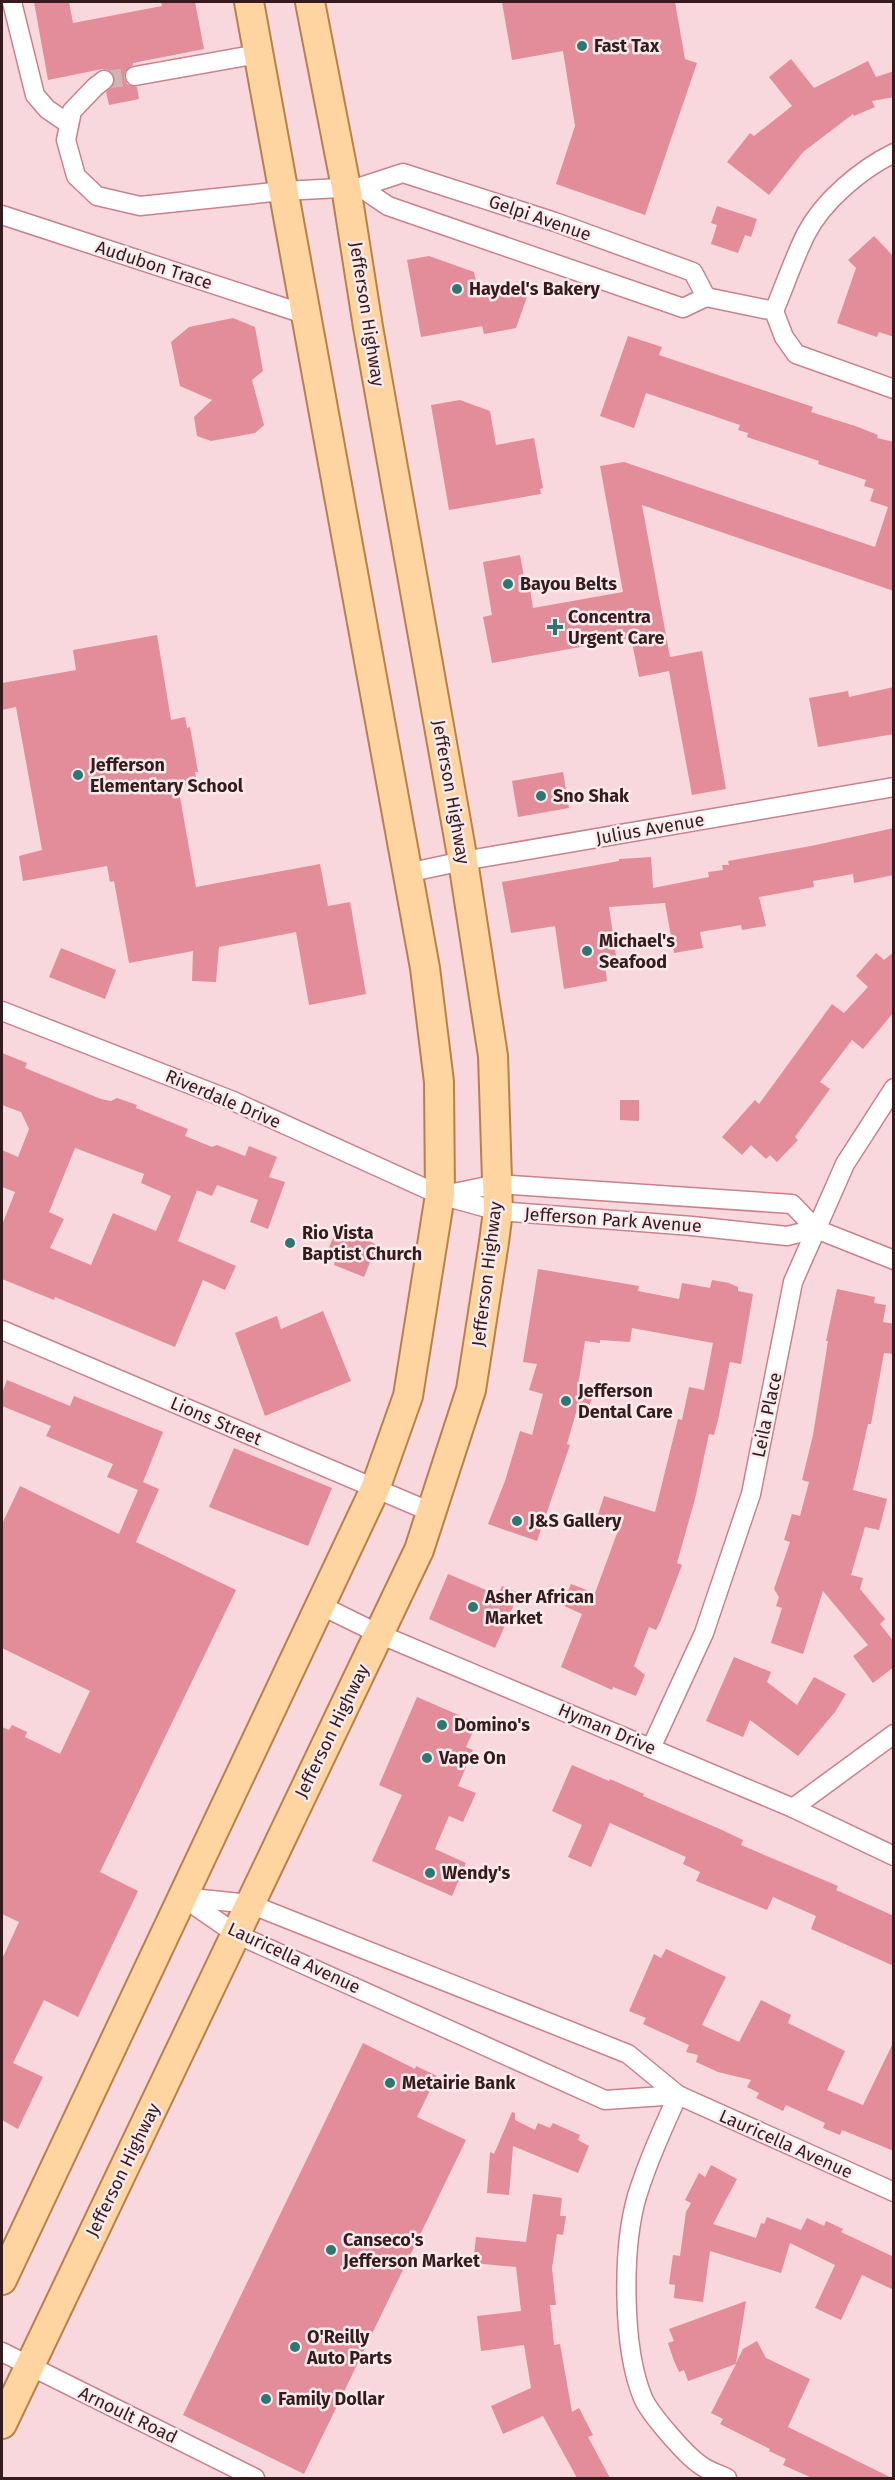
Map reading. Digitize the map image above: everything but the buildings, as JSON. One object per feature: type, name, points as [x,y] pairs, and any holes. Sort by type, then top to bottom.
[{"type":"main road","points":[[2,2280],[375,1489],[408,1396],[440,1196],[440,1082],[425,969],[249,2]]},
{"type":"main road","name":"Jefferson Highway","points":[[2,2424],[419,1550],[471,1390],[488,1293],[498,1198],[494,1056],[464,861],[369,336],[353,187],[310,2]]},
{"type":"street","points":[[12,2],[35,95],[47,110],[69,124],[72,111],[94,87],[104,80]]},
{"type":"street","points":[[135,76],[258,54]]},
{"type":"street","name":"Gelpi Avenue","points":[[69,124],[66,140],[76,176],[97,196],[141,206],[283,191],[353,187],[403,173],[555,222],[693,272],[706,297]]},
{"type":"street","points":[[894,153],[874,163],[837,194],[807,232],[774,311],[784,337],[796,354],[894,389]]},
{"type":"street","points":[[353,187],[388,206],[683,308],[706,297],[774,311]]},
{"type":"street","name":"Audubon Trace","points":[[2,215],[307,315]]},
{"type":"street","name":"Julius Avenue","points":[[407,873],[464,861],[894,787]]},
{"type":"street","name":"Riverdale Drive","points":[[2,1011],[233,1101],[440,1196]]},
{"type":"street","name":"Leila Place","points":[[651,1748],[704,1633],[751,1494],[793,1282],[844,1164],[894,1088]]},
{"type":"street","name":"Jefferson Park Avenue","points":[[440,1196],[792,1204],[816,1229],[894,1260]]},
{"type":"street","name":"Jefferson Park Avenue","points":[[440,1196],[498,1198],[692,1226],[787,1236],[816,1229]]},
{"type":"street","name":"Lions Street","points":[[2,1330],[431,1512]]},
{"type":"street","name":"Hyman Drive","points":[[320,1605],[379,1634],[793,1808],[894,1856]]},
{"type":"street","points":[[793,1808],[894,1734]]},
{"type":"street","name":"Lauricella Avenue","points":[[182,1897],[250,1904],[628,2054],[678,2095],[894,2192]]},
{"type":"street","name":"Lauricella Avenue","points":[[182,1897],[236,1934],[605,2100],[678,2095]]},
{"type":"street","points":[[678,2095],[655,2145],[636,2199],[627,2264],[630,2348],[643,2400],[669,2433],[699,2464],[727,2478]]},
{"type":"street","name":"Arnoult Road","points":[[2,2352],[255,2478]]},
{"type":"tunnel","points":[[104,80],[135,76]]},
{"type":"place","name":"Fast Tax","points":[[582,46]]},
{"type":"place","name":"Haydel's Bakery","points":[[457,289]]},
{"type":"place","name":"Bayou Belts","points":[[508,584]]},
{"type":"place","name":"Concentra Urgent Care","points":[[555,627]]},
{"type":"place","name":"Jefferson Elementary School","points":[[78,775]]},
{"type":"place","name":"Sno Shak","points":[[541,796]]},
{"type":"place","name":"Michael's Seafood","points":[[587,951]]},
{"type":"place","name":"Rio Vista Baptist Church","points":[[290,1243]]},
{"type":"place","name":"Jefferson Dental Care","points":[[566,1401]]},
{"type":"place","name":"J&S Gallery","points":[[517,1521]]},
{"type":"place","name":"Asher African Market","points":[[473,1607]]},
{"type":"place","name":"Domino's","points":[[442,1725]]},
{"type":"place","name":"Vape On","points":[[427,1758]]},
{"type":"place","name":"Wendy's","points":[[430,1873]]},
{"type":"place","name":"Metairie Bank","points":[[390,2083]]},
{"type":"place","name":"Canseco's Jefferson Market","points":[[331,2250]]},
{"type":"place","name":"O'Reilly Auto Parts","points":[[295,2347]]},
{"type":"place","name":"Family Dollar","points":[[266,2399]]}]
